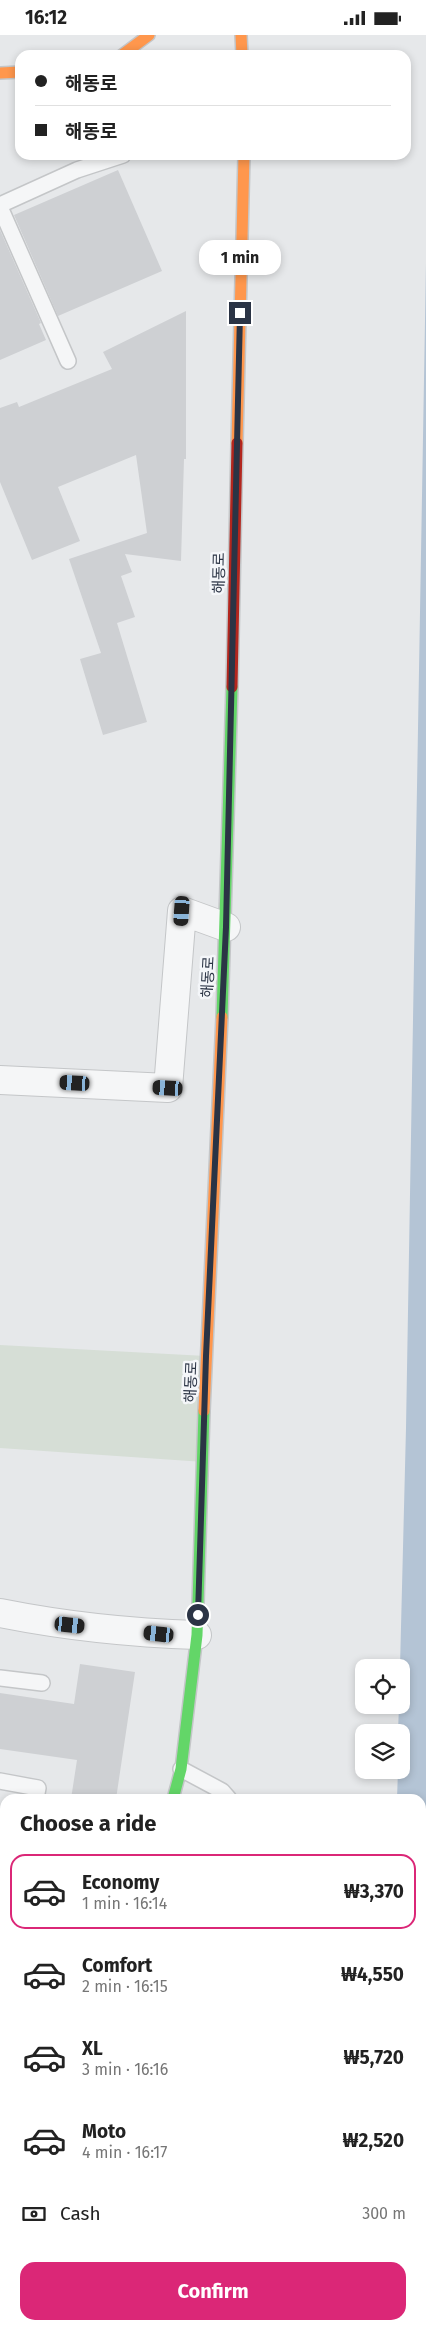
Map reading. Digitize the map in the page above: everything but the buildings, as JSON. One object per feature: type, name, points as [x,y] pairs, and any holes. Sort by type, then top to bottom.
[{"type":"street","points":[[129,50],[149,35]]},
{"type":"street","points":[[242,35],[242,50]]},
{"type":"street","points":[[0,73],[15,72]]},
{"type":"street","name":"해동로","points":[[174,1794],[181,1769],[197,1635],[207,1346],[226,927],[244,160]]},
{"type":"street","points":[[0,1080],[168,1088],[182,911],[226,927]]},
{"type":"street","points":[[0,1613],[53,1623],[159,1634],[197,1635]]},
{"type":"lane","points":[[68,361],[0,206],[77,170],[107,160]]},
{"type":"lane","points":[[0,1678],[42,1683]]},
{"type":"lane","points":[[181,1769],[224,1794]]},
{"type":"lane","points":[[0,1781],[38,1788],[37,1794]]},
{"type":"shaded area","points":[[0,1345],[206,1356],[204,1462],[0,1448]]},
{"type":"water","points":[[426,263],[426,1794],[397,1794],[398,1779],[410,1779],[410,1724],[398,1724],[399,1714],[410,1714],[410,1659],[400,1659],[406,1428]]},
{"type":"traffic: fast","points":[[222,1017],[232,687]]},
{"type":"traffic: fast","points":[[174,1794],[181,1769],[197,1635],[204,1411]]},
{"type":"traffic: slow","points":[[129,50],[149,35]]},
{"type":"traffic: slow","points":[[241,35],[242,50]]},
{"type":"traffic: slow","points":[[0,73],[15,72]]},
{"type":"traffic: slow","points":[[237,443],[244,160]]},
{"type":"traffic: slow","points":[[204,1411],[222,1017]]},
{"type":"traffic: jam","points":[[232,687],[237,443]]},
{"type":"route","points":[[198,1615],[206,1356],[226,927],[240,313]]}]
